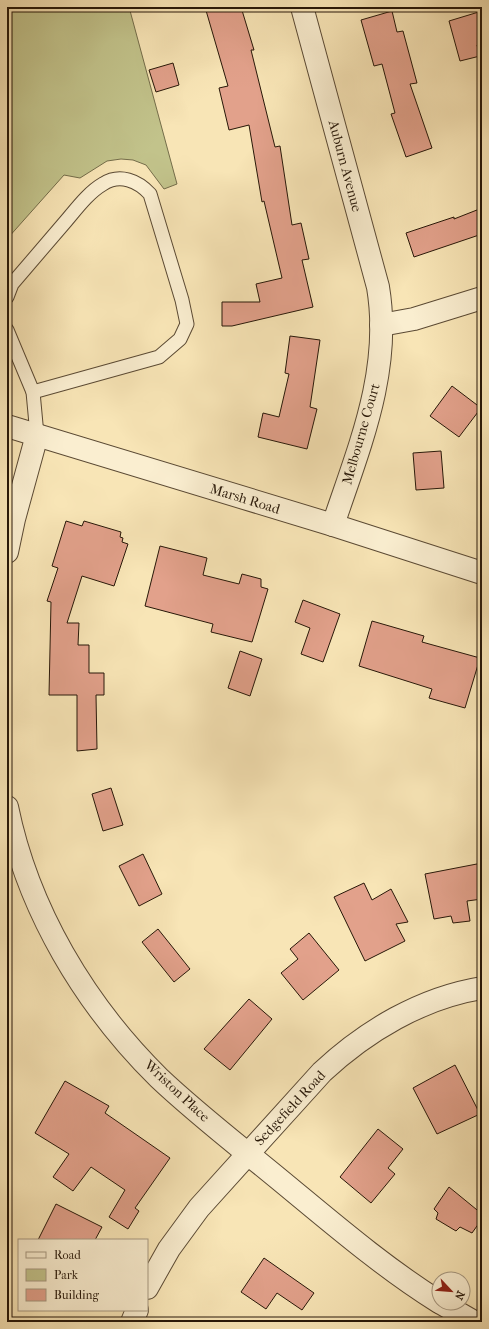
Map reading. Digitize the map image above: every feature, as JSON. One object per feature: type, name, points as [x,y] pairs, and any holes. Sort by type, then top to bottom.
[{"type":"street","name":"Auburn Avenue","points":[[302,7],[378,287],[381,305],[380,325]]},
{"type":"street","points":[[380,325],[414,319],[482,298]]},
{"type":"street","name":"Melbourne Court","points":[[333,525],[377,385],[380,325]]},
{"type":"street","name":"Marsh Road","points":[[7,426],[333,525],[482,573]]},
{"type":"street","points":[[7,552],[14,519],[37,436]]},
{"type":"street","name":"Wriston Place","points":[[7,807],[20,857],[39,907],[65,958],[118,1032],[158,1077],[248,1153],[380,1260],[431,1296]]},
{"type":"street","name":"Sedgefield Road","points":[[148,1286],[169,1249],[199,1208],[322,1072],[342,1054],[392,1019],[434,1001],[482,988]]},
{"type":"street","points":[[132,1322],[137,1311]]},
{"type":"street","name":"Wriston Place","points":[[455,1311],[474,1322]]},
{"type":"lane","points":[[7,297],[12,284],[85,199],[103,183],[114,180],[131,180],[140,184],[150,194],[182,300],[187,324],[180,339],[159,357],[33,392]]},
{"type":"lane","points":[[7,330],[33,392],[37,436]]},
{"type":"green space","points":[[7,7],[129,7],[177,184],[164,189],[146,165],[133,160],[121,159],[107,161],[80,178],[64,175],[7,239]]},
{"type":"building","points":[[205,7],[241,7],[254,50],[251,50],[275,147],[280,146],[292,225],[301,223],[309,259],[302,260],[313,307],[232,326],[222,326],[222,302],[260,302],[256,284],[282,278],[264,201],[262,202],[249,125],[229,130],[219,88],[228,86]]},
{"type":"building","points":[[392,11],[397,32],[403,31],[417,83],[410,84],[432,148],[406,157],[391,114],[395,113],[382,64],[374,66],[361,20]]},
{"type":"building","points":[[482,11],[482,44],[477,45],[480,56],[460,61],[449,21]]},
{"type":"building","points":[[173,63],[179,85],[156,92],[149,70]]},
{"type":"building","points":[[482,208],[482,234],[414,257],[406,233],[454,217],[454,219]]},
{"type":"building","points":[[290,336],[320,340],[310,407],[317,409],[307,449],[258,437],[263,413],[279,417],[289,374],[285,373]]},
{"type":"building","points":[[452,386],[481,408],[459,437],[430,416]]},
{"type":"building","points":[[441,451],[444,488],[416,490],[413,453]]},
{"type":"building","points":[[66,521],[82,526],[84,521],[121,532],[120,537],[123,538],[122,542],[128,544],[114,586],[82,576],[67,623],[79,623],[78,645],[89,645],[89,673],[104,673],[104,695],[96,695],[97,749],[77,751],[77,695],[49,695],[51,602],[47,601],[58,568],[52,566]]},
{"type":"building","points":[[160,546],[207,558],[203,575],[239,584],[242,574],[261,579],[261,587],[268,589],[252,642],[211,632],[213,624],[145,606]]},
{"type":"building","points":[[303,600],[340,614],[323,662],[301,654],[310,628],[295,622]]},
{"type":"building","points":[[372,621],[424,636],[422,642],[480,658],[465,708],[429,698],[432,689],[359,666]]},
{"type":"building","points":[[240,651],[262,659],[250,696],[228,688]]},
{"type":"building","points":[[111,788],[123,825],[103,831],[92,794]]},
{"type":"building","points":[[143,854],[162,894],[139,906],[119,866]]},
{"type":"building","points":[[482,863],[482,899],[467,901],[470,921],[453,923],[451,916],[434,919],[425,874]]},
{"type":"building","points":[[364,883],[372,900],[391,889],[408,922],[396,924],[405,941],[365,961],[334,897]]},
{"type":"building","points":[[158,929],[190,969],[174,982],[142,942]]},
{"type":"building","points":[[309,933],[339,970],[303,1000],[281,973],[298,959],[290,949]]},
{"type":"building","points":[[249,999],[272,1019],[230,1070],[204,1049]]},
{"type":"building","points":[[455,1065],[480,1114],[437,1134],[413,1088]]},
{"type":"building","points":[[65,1081],[109,1106],[105,1113],[170,1158],[135,1208],[139,1211],[128,1229],[109,1217],[125,1190],[91,1167],[73,1191],[53,1177],[69,1154],[35,1133]]},
{"type":"building","points":[[378,1129],[403,1149],[388,1168],[395,1174],[371,1203],[340,1177]]},
{"type":"building","points":[[449,1187],[482,1214],[482,1219],[472,1233],[460,1227],[456,1231],[436,1219],[438,1213],[434,1209]]},
{"type":"building","points":[[56,1204],[102,1227],[96,1239],[38,1239]]},
{"type":"building","points":[[264,1258],[314,1293],[302,1310],[277,1293],[266,1309],[241,1292]]}]
